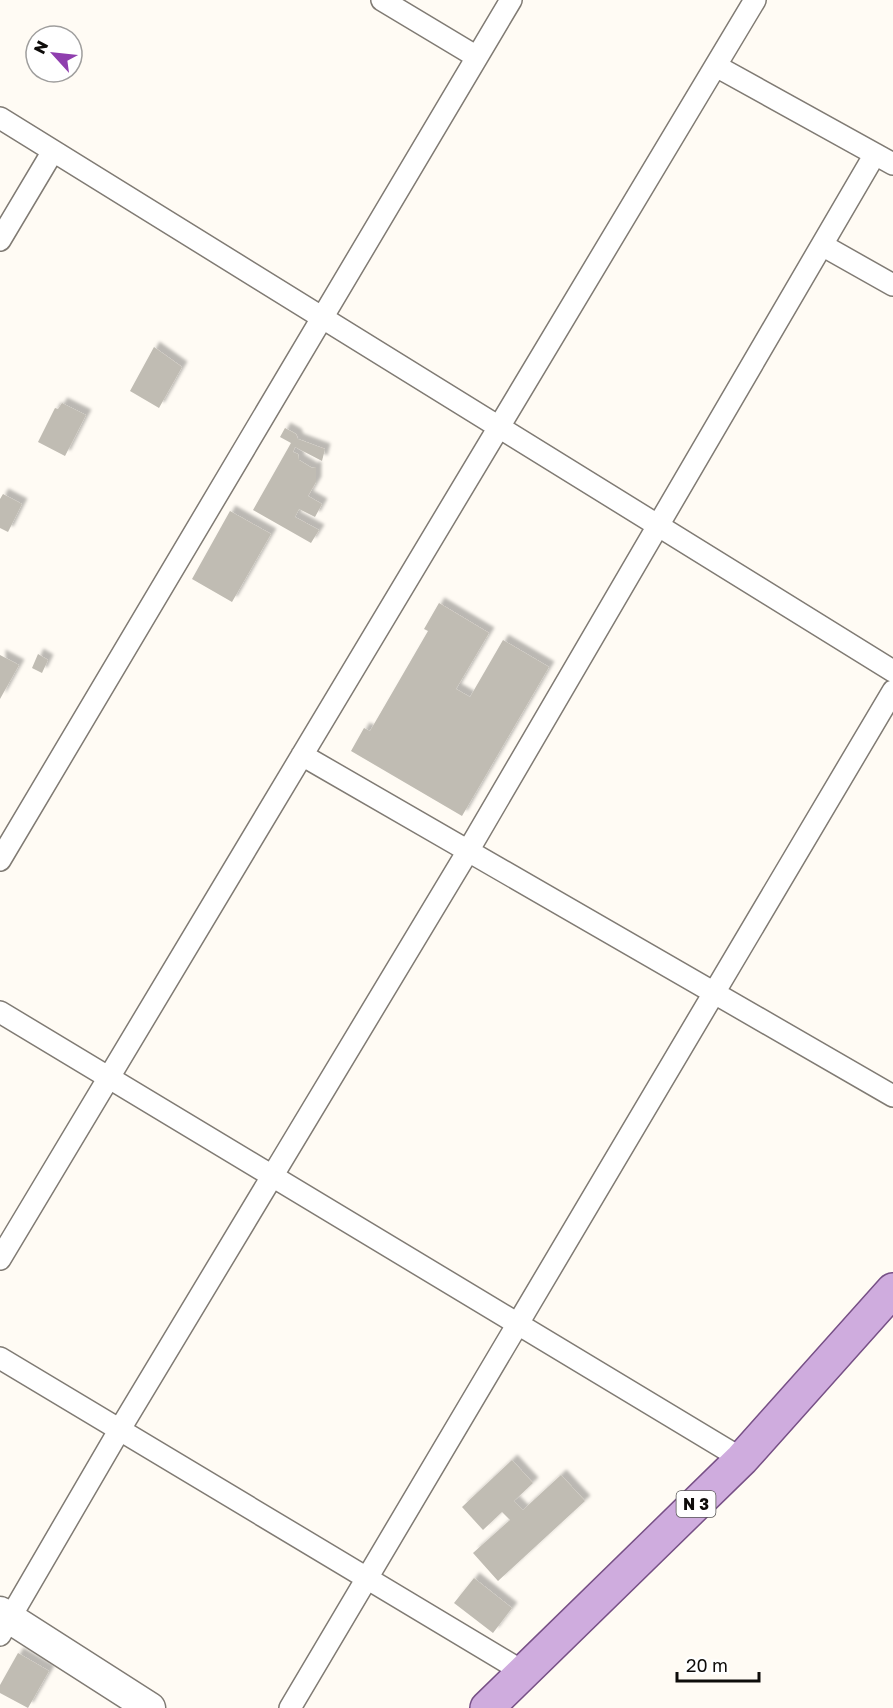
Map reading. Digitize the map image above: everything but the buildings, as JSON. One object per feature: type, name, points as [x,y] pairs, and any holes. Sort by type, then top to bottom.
[{"type":"main road","name":"N 3","points":[[487,1708],[742,1459],[893,1290]]},
{"type":"street","points":[[382,0],[477,57]]},
{"type":"street","points":[[0,860],[511,0]]},
{"type":"street","points":[[0,1258],[755,0]]},
{"type":"street","points":[[150,1708],[3,1621],[468,851],[822,245],[884,159],[716,66]]},
{"type":"street","points":[[0,118],[893,671]]},
{"type":"street","points":[[0,240],[53,151]]},
{"type":"street","points":[[822,245],[893,285]]},
{"type":"street","points":[[290,1708],[893,691]]},
{"type":"street","points":[[302,755],[893,1096]]},
{"type":"street","points":[[0,1012],[742,1459]]},
{"type":"street","points":[[0,1358],[525,1673]]}]
